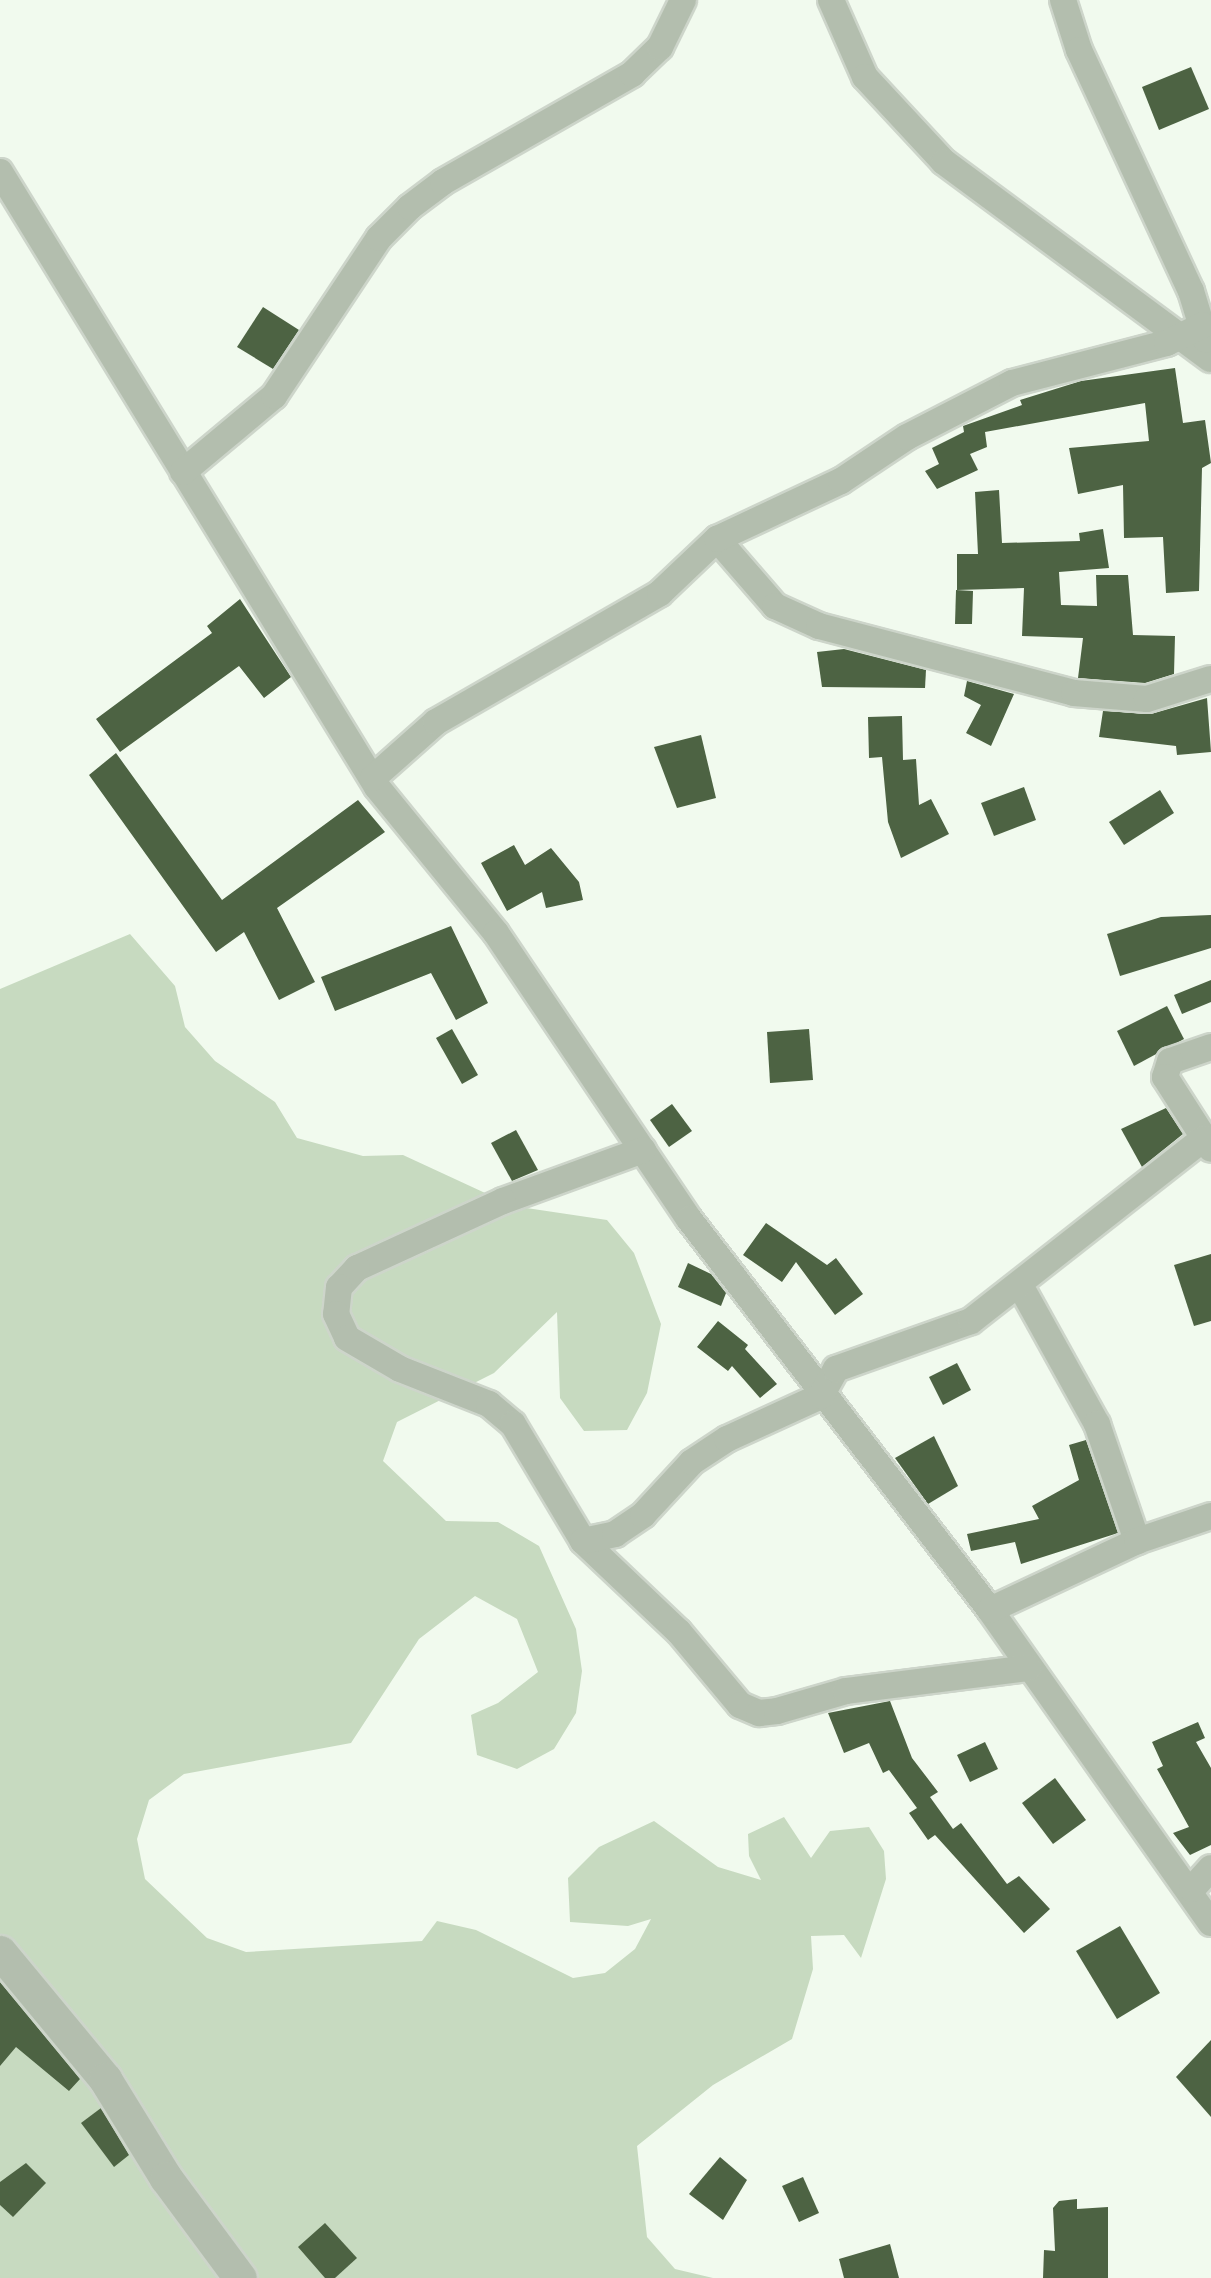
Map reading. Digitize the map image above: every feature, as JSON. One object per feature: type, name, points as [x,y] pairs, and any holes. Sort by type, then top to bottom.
[{"type":"street","points":[[183,472],[274,396],[379,238],[410,207],[443,181],[632,74],[660,47],[683,0]]},
{"type":"street","points":[[831,0],[865,77],[944,162],[1192,331]]},
{"type":"street","points":[[1063,0],[1192,331],[1210,362]]},
{"type":"street","points":[[0,172],[373,778],[496,933],[643,1150],[821,1396],[990,1611],[1192,1889],[1211,1923]]},
{"type":"street","points":[[373,778],[436,722],[660,593],[717,539],[841,481],[949,413],[1012,383],[1192,331]]},
{"type":"street","points":[[717,539],[775,606],[819,626],[1074,693],[1147,699],[1211,679]]},
{"type":"street","points":[[583,1541],[615,1534],[643,1515],[692,1462],[727,1439],[821,1396],[836,1369],[971,1321],[1021,1287],[1136,1186],[1207,1144],[1169,1088],[1166,1069],[1179,1056],[1211,1047]]},
{"type":"street","points":[[643,1150],[503,1201],[357,1268],[339,1287],[336,1314],[347,1338],[400,1368],[489,1404],[513,1424],[583,1541],[679,1632],[740,1705],[759,1713],[846,1691],[1029,1668]]},
{"type":"street","points":[[1021,1287],[1097,1424],[1137,1541]]},
{"type":"street","points":[[990,1611],[1137,1541],[1211,1516]]},
{"type":"street","points":[[1192,1889],[1211,1868]]},
{"type":"street","points":[[0,1952],[105,2079],[166,2178],[240,2278]]},
{"type":"green space","points":[[130,934],[175,986],[185,1027],[215,1061],[275,1102],[297,1138],[363,1156],[403,1155],[513,1206],[607,1220],[634,1253],[661,1324],[647,1393],[627,1430],[584,1431],[560,1398],[557,1312],[494,1373],[397,1422],[383,1461],[446,1521],[498,1522],[539,1546],[576,1629],[582,1671],[576,1713],[554,1749],[517,1769],[477,1755],[471,1715],[498,1703],[538,1672],[517,1619],[475,1596],[419,1639],[351,1743],[184,1774],[149,1800],[137,1839],[145,1879],[207,1938],[246,1952],[422,1941],[437,1921],[476,1930],[573,1978],[605,1973],[635,1949],[651,1919],[628,1926],[570,1922],[568,1878],[599,1847],[654,1821],[718,1867],[761,1880],[749,1856],[748,1834],[784,1817],[811,1858],[830,1831],[869,1827],[884,1851],[886,1879],[861,1958],[844,1935],[811,1936],[813,1969],[792,2039],[713,2085],[637,2146],[647,2237],[675,2269],[713,2278],[0,2278],[0,989]]},
{"type":"building","points":[[1191,67],[1209,109],[1159,130],[1142,87]]},
{"type":"building","points":[[263,307],[299,330],[273,369],[237,347]]},
{"type":"building","points":[[1175,368],[1183,423],[1205,420],[1211,463],[1202,468],[1199,591],[1166,593],[1163,537],[1124,538],[1123,485],[1078,494],[1069,448],[1149,441],[1145,403],[985,432],[987,447],[970,454],[978,470],[937,489],[925,471],[939,464],[932,448],[964,432],[963,426],[1022,405],[1020,400],[1081,381]]},
{"type":"building","points":[[999,490],[1002,543],[1080,541],[1079,533],[1103,529],[1109,568],[1059,572],[1061,605],[1097,606],[1096,575],[1128,575],[1133,635],[1175,636],[1174,674],[1145,683],[1078,678],[1083,638],[1022,636],[1024,588],[957,590],[957,554],[978,554],[975,492]]},
{"type":"building","points":[[956,590],[973,591],[972,624],[955,624]]},
{"type":"building","points":[[240,599],[291,677],[264,698],[239,666],[120,752],[96,719],[212,633],[207,626]]},
{"type":"building","points":[[844,649],[926,670],[925,688],[822,687],[817,652]]},
{"type":"building","points":[[967,681],[1014,694],[991,746],[966,733],[981,705],[964,696]]},
{"type":"building","points":[[1207,698],[1211,752],[1177,755],[1176,746],[1099,737],[1103,711],[1151,714]]},
{"type":"building","points":[[902,716],[903,760],[916,759],[919,805],[931,799],[949,834],[901,858],[888,822],[882,757],[869,758],[868,717]]},
{"type":"building","points":[[701,735],[716,798],[677,808],[654,747]]},
{"type":"building","points":[[116,753],[222,900],[358,800],[385,832],[277,908],[315,982],[279,1000],[244,932],[216,952],[89,775]]},
{"type":"building","points":[[1024,787],[1036,820],[994,836],[981,803]]},
{"type":"building","points":[[1160,790],[1174,813],[1124,845],[1109,822]]},
{"type":"building","points":[[514,845],[525,865],[551,848],[579,882],[583,900],[546,908],[542,892],[507,911],[481,863]]},
{"type":"building","points":[[1211,915],[1211,948],[1120,976],[1107,934],[1161,917]]},
{"type":"building","points":[[451,926],[488,1003],[456,1020],[431,973],[335,1011],[321,977]]},
{"type":"building","points":[[1211,980],[1211,1002],[1182,1014],[1174,995]]},
{"type":"building","points":[[1167,1006],[1184,1039],[1134,1066],[1117,1031]]},
{"type":"building","points":[[452,1029],[478,1075],[462,1084],[436,1038]]},
{"type":"building","points":[[809,1029],[813,1080],[770,1083],[767,1032]]},
{"type":"building","points":[[672,1104],[692,1131],[669,1147],[650,1120]]},
{"type":"building","points":[[1166,1108],[1183,1134],[1142,1167],[1121,1129]]},
{"type":"building","points":[[516,1130],[538,1170],[512,1181],[491,1143]]},
{"type":"building","points":[[766,1223],[827,1265],[836,1258],[863,1294],[835,1315],[796,1262],[782,1282],[743,1255]]},
{"type":"building","points":[[1211,1254],[1211,1321],[1194,1326],[1174,1265]]},
{"type":"building","points":[[688,1263],[711,1274],[726,1293],[721,1306],[678,1287]]},
{"type":"building","points":[[718,1321],[748,1345],[745,1349],[777,1384],[760,1398],[732,1366],[728,1371],[697,1347]]},
{"type":"building","points":[[957,1363],[971,1390],[943,1405],[929,1377]]},
{"type":"building","points":[[934,1436],[958,1486],[928,1504],[895,1458]]},
{"type":"building","points":[[1086,1440],[1118,1533],[1021,1564],[1015,1542],[971,1551],[967,1534],[1039,1519],[1032,1506],[1079,1480],[1069,1445]]},
{"type":"building","points":[[890,1701],[912,1758],[938,1792],[930,1797],[953,1829],[961,1823],[1007,1884],[1019,1876],[1050,1909],[1024,1933],[935,1835],[928,1840],[909,1813],[917,1808],[889,1770],[883,1773],[869,1743],[844,1753],[828,1713]]},
{"type":"building","points":[[1198,1722],[1205,1738],[1196,1742],[1211,1768],[1211,1845],[1190,1855],[1173,1833],[1189,1827],[1157,1769],[1163,1766],[1152,1742]]},
{"type":"building","points":[[985,1742],[998,1769],[970,1782],[957,1755]]},
{"type":"building","points":[[1055,1778],[1086,1820],[1053,1844],[1022,1803]]},
{"type":"building","points":[[1120,1926],[1160,1993],[1117,2019],[1076,1951]]},
{"type":"building","points":[[0,1982],[80,2079],[69,2091],[16,2047],[0,2066]]},
{"type":"building","points":[[1211,2040],[1211,2117],[1176,2077]]},
{"type":"building","points":[[101,2108],[129,2155],[114,2167],[81,2123]]},
{"type":"building","points":[[720,2157],[747,2180],[723,2220],[689,2194]]},
{"type":"building","points":[[26,2163],[46,2183],[13,2217],[0,2205],[0,2182]]},
{"type":"building","points":[[803,2177],[819,2213],[799,2222],[782,2186]]},
{"type":"building","points":[[1077,2199],[1077,2209],[1108,2207],[1108,2278],[1043,2278],[1044,2250],[1055,2251],[1053,2208],[1059,2201]]},
{"type":"building","points":[[325,2223],[357,2258],[335,2278],[325,2278],[298,2247]]},
{"type":"building","points":[[890,2244],[899,2278],[844,2278],[839,2259]]}]
